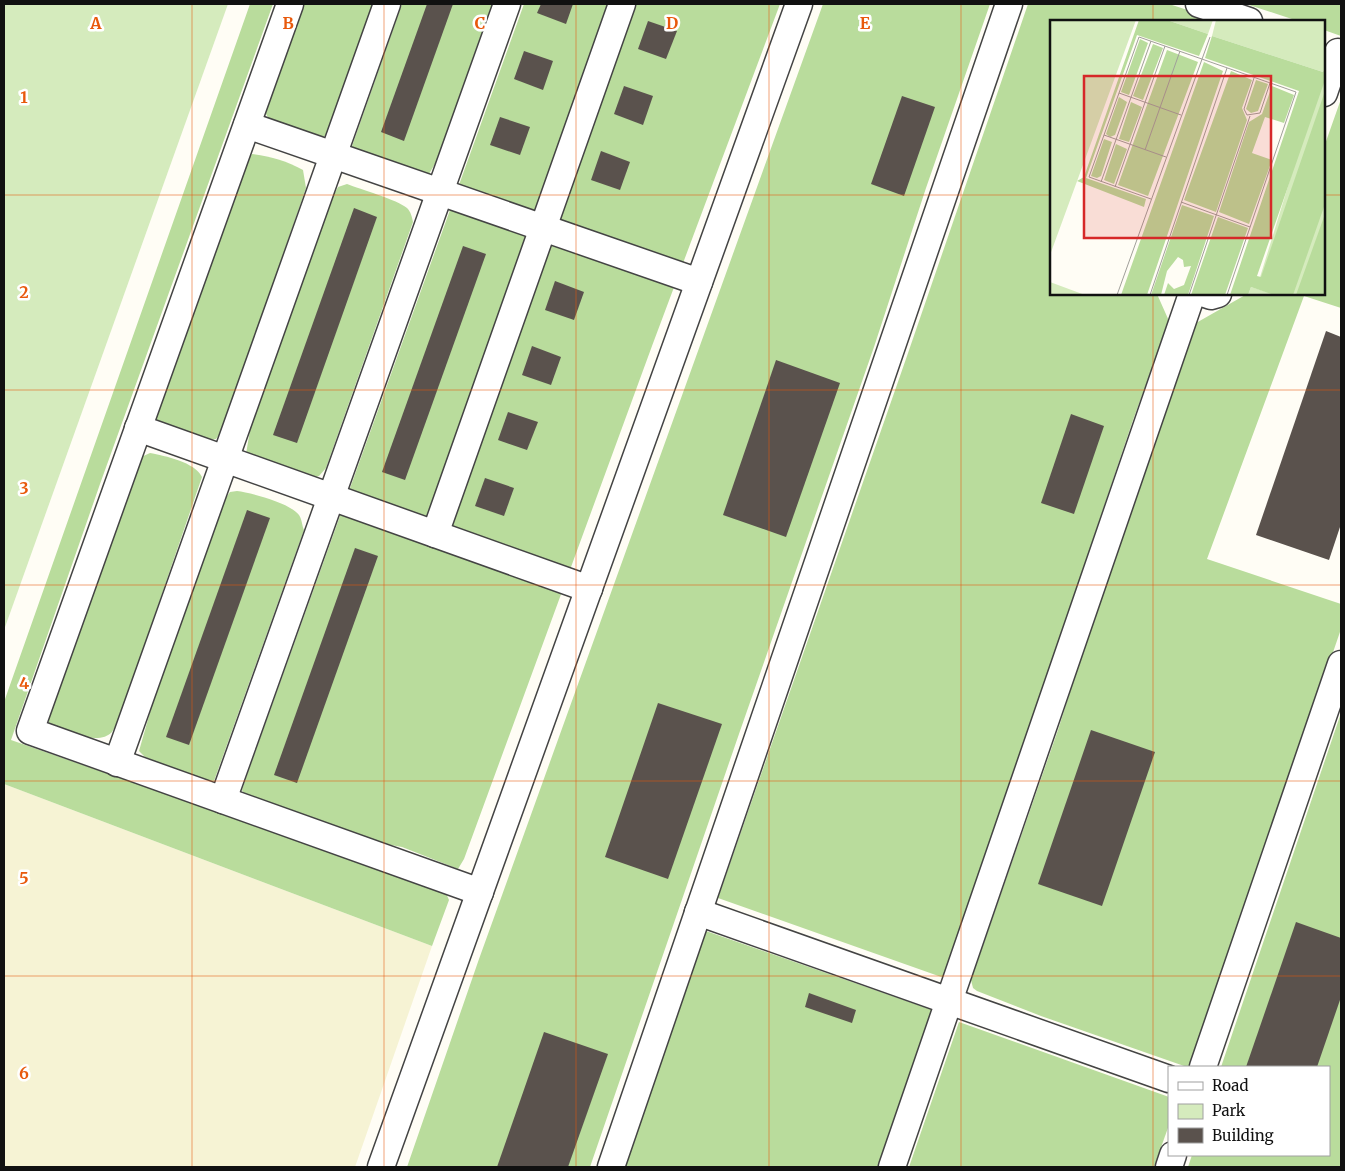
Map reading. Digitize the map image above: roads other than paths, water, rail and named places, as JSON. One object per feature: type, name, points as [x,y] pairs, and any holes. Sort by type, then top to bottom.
[{"type":"lane","points":[[290,4],[30,731],[480,892]]},
{"type":"lane","points":[[117,763],[387,4]]},
{"type":"lane","points":[[223,800],[507,4]]},
{"type":"lane","points":[[435,534],[622,4]]},
{"type":"lane","points":[[381,1167],[799,4]]},
{"type":"lane","points":[[611,1167],[1009,4]]},
{"type":"lane","points":[[1199,4],[1232,18]]},
{"type":"lane","points":[[1325,89],[1334,51]]},
{"type":"lane","points":[[246,125],[699,282]]},
{"type":"lane","points":[[892,1167],[1192,295]]},
{"type":"lane","points":[[138,428],[589,589]]},
{"type":"lane","points":[[1203,1066],[1341,664]]},
{"type":"lane","points":[[698,912],[1168,1079]]}]
